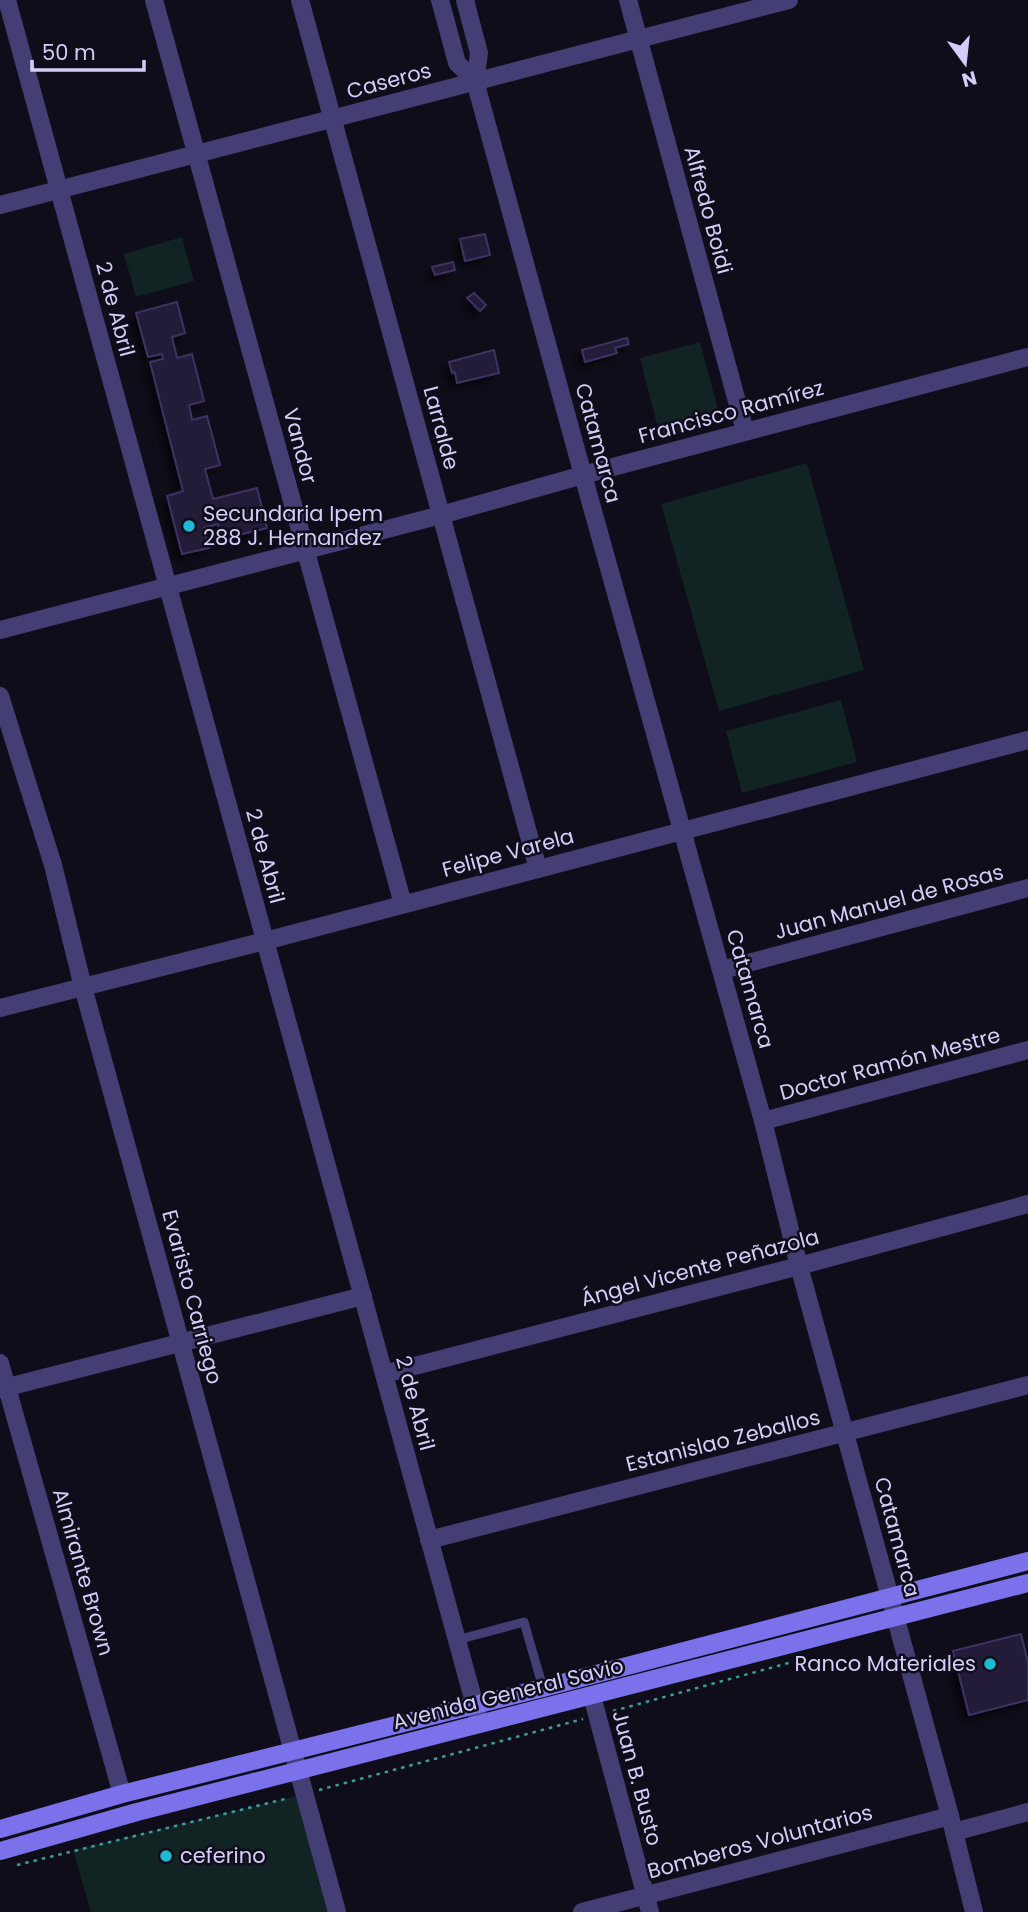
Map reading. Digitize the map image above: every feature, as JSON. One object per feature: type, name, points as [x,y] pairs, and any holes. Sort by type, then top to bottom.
[{"type":"main road","name":"Avenida General Savio","points":[[0,1829],[122,1794],[543,1688],[1028,1561]]},
{"type":"main road","name":"Avenida General Savio","points":[[0,1851],[137,1812],[1028,1583]]},
{"type":"street","name":"2 de Abril","points":[[7,0],[480,1724]]},
{"type":"street","name":"Vandor","points":[[155,0],[402,904]]},
{"type":"street","name":"Larralde","points":[[300,0],[538,869]]},
{"type":"street","name":"Catamarca","points":[[440,0],[457,63],[475,81]]},
{"type":"street","name":"Catamarca","points":[[465,0],[479,53],[475,81],[722,970],[799,1266],[974,1912]]},
{"type":"street","name":"Alfredo Boidi","points":[[628,0],[745,431]]},
{"type":"street","name":"Caseros","points":[[0,205],[789,0]]},
{"type":"street","name":"Francisco Ramírez","points":[[0,630],[1028,357]]},
{"type":"street","name":"Evaristo Carriego","points":[[0,696],[53,865],[83,987],[337,1912]]},
{"type":"street","name":"Felipe Varela","points":[[0,1008],[1028,740]]},
{"type":"street","name":"Juan Manuel de Rosas","points":[[722,970],[1028,888]]},
{"type":"street","name":"Doctor Ramón Mestre","points":[[763,1121],[1028,1050]]},
{"type":"street","name":"Ángel Vicente Peñazola","points":[[384,1374],[1028,1204]]},
{"type":"street","points":[[3,1389],[363,1296]]},
{"type":"street","name":"Almirante Brown","points":[[0,1363],[3,1389],[122,1794]]},
{"type":"street","name":"Estanislao Zeballos","points":[[429,1540],[1028,1385]]},
{"type":"street","name":"Juan B. Busto","points":[[592,1696],[648,1904]]},
{"type":"street","name":"Bomberos Voluntarios","points":[[582,1912],[648,1904],[952,1824],[1028,1812]]},
{"type":"lane","points":[[457,1640],[524,1622],[543,1688]]},
{"type":"path","points":[[12,1866],[305,1794],[794,1661]]},
{"type":"shaded area","points":[[182,237],[194,281],[136,297],[124,254]]},
{"type":"shaded area","points":[[700,342],[721,421],[660,436],[640,358]]},
{"type":"shaded area","points":[[807,463],[864,670],[719,711],[661,504]]},
{"type":"shaded area","points":[[841,700],[857,762],[742,793],[726,731]]},
{"type":"shaded area","points":[[305,1794],[337,1912],[91,1912],[73,1850]]},
{"type":"building","points":[[485,234],[490,255],[465,261],[460,239]]},
{"type":"building","points":[[453,262],[455,270],[435,275],[432,267]]},
{"type":"building","points":[[474,293],[486,305],[480,311],[467,298]]},
{"type":"building","points":[[177,302],[185,333],[172,337],[177,358],[192,354],[204,401],[189,405],[192,420],[207,416],[220,465],[205,469],[213,499],[257,488],[267,528],[222,539],[218,524],[204,528],[209,548],[182,554],[167,496],[183,491],[150,362],[163,359],[162,354],[148,357],[136,313]]},
{"type":"building","points":[[627,338],[629,344],[615,348],[617,353],[585,362],[582,350]]},
{"type":"building","points":[[494,350],[499,373],[457,383],[449,362]]},
{"type":"building","points":[[1021,1634],[1028,1663],[1028,1700],[969,1715],[953,1651]]},
{"type":"place","name":"Secundaria Ipem 288 J. Hernandez","points":[[189,526]]},
{"type":"place","name":"Ranco Materiales","points":[[990,1664]]},
{"type":"place","name":"ceferino","points":[[166,1856]]}]
